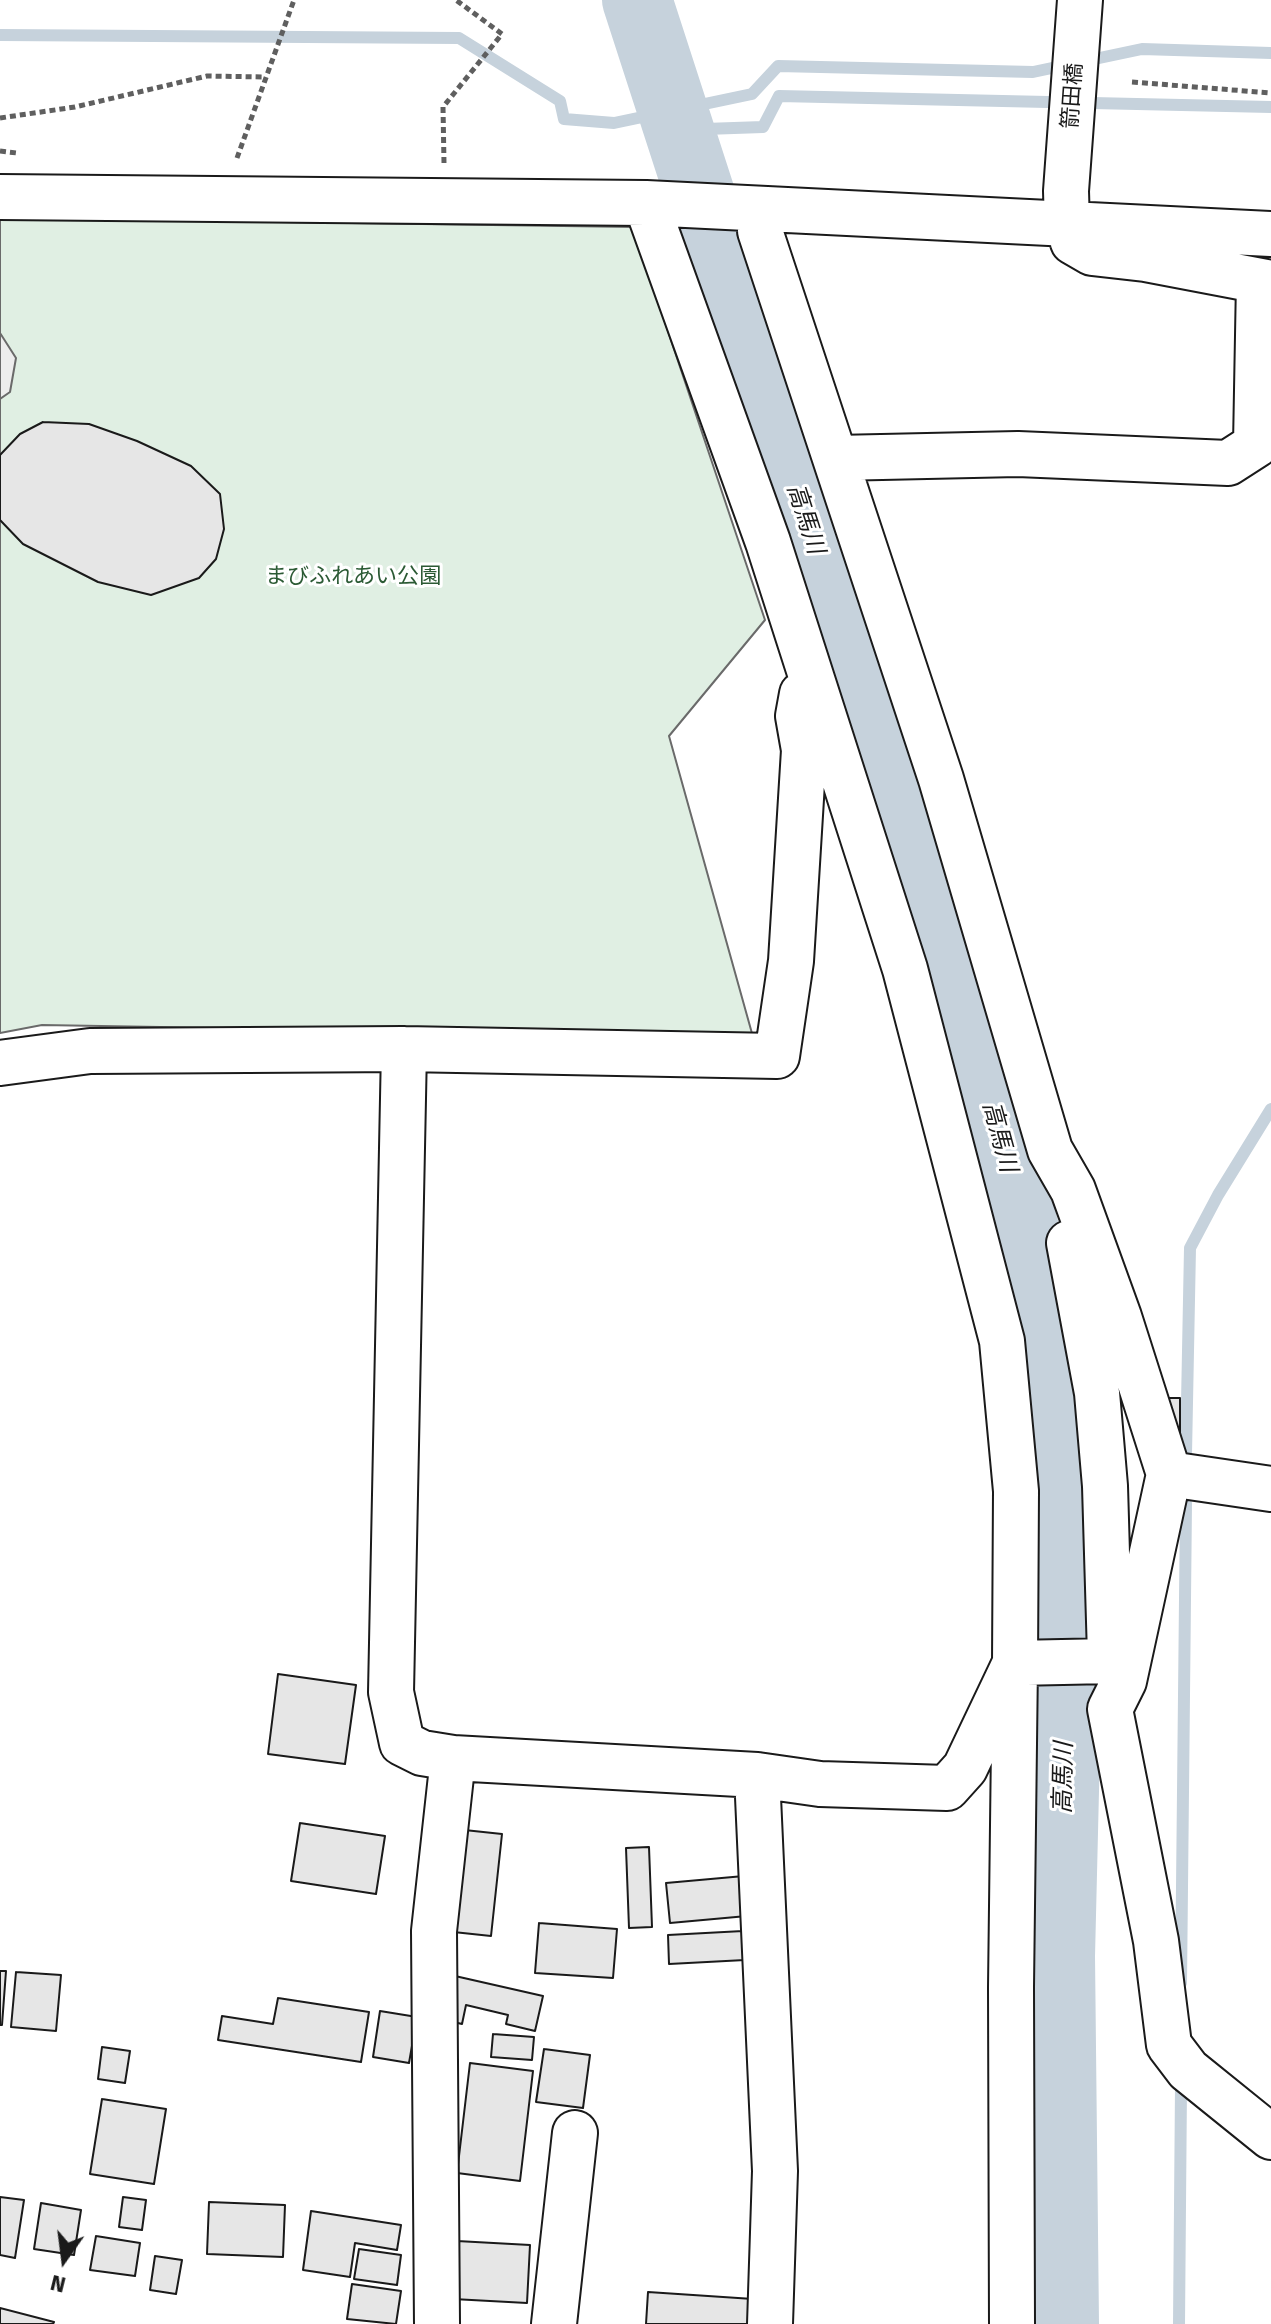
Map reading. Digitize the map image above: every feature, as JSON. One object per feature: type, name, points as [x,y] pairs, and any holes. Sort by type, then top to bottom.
[{"type":"street","name":"箭田橋","points":[[1067,208],[1080,0]]},
{"type":"street","points":[[0,197],[445,204],[661,203],[752,208],[1067,208],[1271,234]]},
{"type":"street","points":[[661,203],[905,969],[1002,1341],[1016,1491],[1025,1662],[1011,1987],[1012,2324]]},
{"type":"street","points":[[752,208],[941,779],[1050,1150],[1097,1393],[1106,1500],[1101,1661],[1156,1941],[1169,2045],[1188,2070],[1271,2137]]},
{"type":"street","points":[[836,458],[1018,454],[1228,463],[1256,445],[1265,282],[1145,259],[1092,253],[1073,242],[1067,208]]},
{"type":"street","points":[[0,1063],[90,1051],[404,1049],[777,1056],[791,961],[804,750],[798,716],[808,664]]},
{"type":"street","points":[[404,1049],[391,1692],[402,1743],[422,1753],[453,1758],[757,1775],[820,1784],[947,1788],[965,1768],[1025,1662]]},
{"type":"street","points":[[1050,1150],[1073,1190],[1119,1317],[1169,1474],[1124,1681],[1110,1709]]},
{"type":"street","points":[[1169,1474],[1271,1489]]},
{"type":"street","points":[[1025,1662],[1101,1661]]},
{"type":"street","points":[[437,2324],[434,1931],[453,1758]]},
{"type":"street","points":[[757,1775],[775,2171],[770,2324]]},
{"type":"street","points":[[554,2324],[575,2133]]},
{"type":"path","points":[[237,161],[294,0]]},
{"type":"path","points":[[445,204],[443,107],[502,34],[456,0]]},
{"type":"path","points":[[0,118],[75,107],[207,76],[265,77]]},
{"type":"path","points":[[1132,82],[1271,93]]},
{"type":"green space","name":"まびふれあい公園","points":[[0,218],[633,227],[765,620],[669,736],[753,1037],[42,1025],[0,1033]]},
{"type":"shaded area","points":[[0,333],[16,358],[10,392],[0,399]]},
{"type":"building","points":[[43,422],[89,424],[137,441],[191,466],[220,494],[224,529],[216,559],[199,578],[151,595],[98,582],[23,544],[0,520],[0,455],[20,434]]},
{"type":"building","points":[[1166,1398],[1180,1398],[1180,1447]]},
{"type":"building","points":[[278,1674],[356,1685],[345,1764],[268,1754]]},
{"type":"building","points":[[300,1823],[385,1836],[376,1894],[291,1881]]},
{"type":"building","points":[[455,1829],[502,1834],[491,1936],[444,1931]]},
{"type":"building","points":[[649,1847],[652,1927],[629,1928],[626,1848]]},
{"type":"building","points":[[744,1876],[747,1916],[670,1923],[666,1883]]},
{"type":"building","points":[[539,1923],[617,1929],[613,1978],[535,1973]]},
{"type":"building","points":[[743,1931],[745,1960],[669,1964],[668,1935]]},
{"type":"building","points":[[0,1971],[6,1971],[2,2025],[0,2025]]},
{"type":"building","points":[[16,1972],[61,1975],[56,2031],[11,2027]]},
{"type":"building","points":[[455,1976],[543,1996],[535,2031],[506,2024],[508,2015],[466,2005],[462,2024],[445,2020]]},
{"type":"building","points":[[278,1998],[369,2012],[361,2062],[218,2040],[222,2016],[273,2024]]},
{"type":"building","points":[[380,2011],[417,2017],[409,2063],[373,2057]]},
{"type":"building","points":[[493,2034],[534,2037],[532,2060],[491,2057]]},
{"type":"building","points":[[102,2047],[130,2051],[125,2083],[98,2079]]},
{"type":"building","points":[[544,2049],[590,2055],[583,2108],[536,2102]]},
{"type":"building","points":[[470,2063],[533,2071],[520,2181],[457,2173]]},
{"type":"building","points":[[102,2099],[166,2109],[154,2184],[90,2174]]},
{"type":"building","points":[[0,2197],[24,2200],[15,2258],[0,2255]]},
{"type":"building","points":[[123,2197],[146,2200],[142,2230],[119,2227]]},
{"type":"building","points":[[209,2202],[285,2205],[283,2257],[207,2254]]},
{"type":"building","points":[[41,2203],[81,2210],[74,2255],[34,2249]]},
{"type":"building","points":[[311,2211],[401,2225],[397,2250],[355,2243],[350,2277],[303,2270]]},
{"type":"building","points":[[96,2236],[140,2243],[135,2276],[90,2270]]},
{"type":"building","points":[[457,2241],[530,2245],[527,2303],[453,2299]]},
{"type":"building","points":[[359,2249],[401,2255],[397,2285],[354,2279]]},
{"type":"building","points":[[155,2256],[182,2260],[176,2294],[150,2290]]},
{"type":"building","points":[[352,2284],[401,2291],[396,2324],[347,2319]]},
{"type":"building","points":[[648,2292],[753,2299],[751,2324],[646,2324]]},
{"type":"building","points":[[0,2308],[54,2322],[0,2324]]},
{"type":"waterway","name":"高馬川","points":[[637,0],[965,1013],[1038,1280],[1058,1430],[1069,1584],[1060,1956],[1064,2324]]},
{"type":"waterway","points":[[0,35],[459,38],[560,101],[564,119],[614,123],[752,94],[778,66],[1033,72],[1142,49],[1271,53]]},
{"type":"waterway","points":[[676,130],[763,127],[779,96],[1271,107]]},
{"type":"waterway","points":[[1186,1454],[1190,1248],[1218,1195],[1271,1109]]},
{"type":"waterway","points":[[1181,1983],[1186,1503]]},
{"type":"waterway","points":[[1179,2324],[1181,2087]]}]
